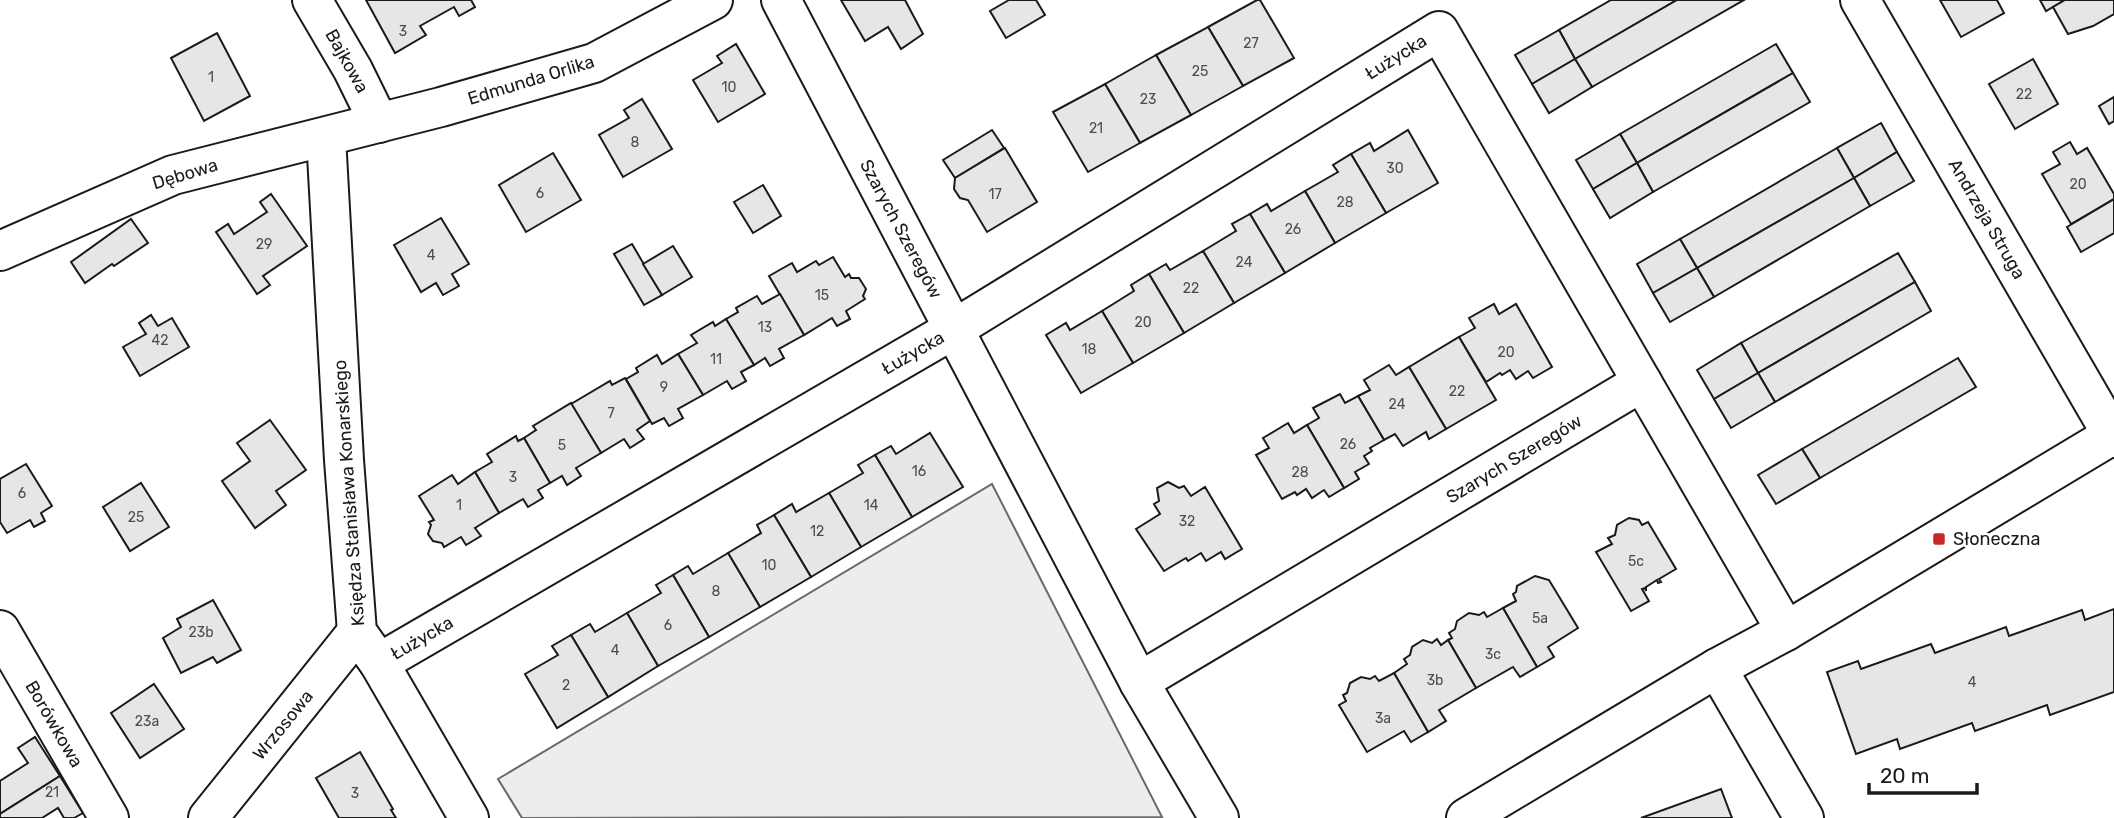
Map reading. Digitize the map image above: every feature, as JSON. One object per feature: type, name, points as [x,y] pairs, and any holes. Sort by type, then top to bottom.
[{"type":"street","name":"Bajkowa","points":[[312,0],[353,70],[379,123]]},
{"type":"street","name":"Edmunda Orlika","points":[[379,123],[594,63],[713,0]]},
{"type":"street","name":"Szarych Szeregów","points":[[780,0],[1139,682],[1220,818]]},
{"type":"street","name":"Andrzeja Struga","points":[[1860,0],[2113,436]]},
{"type":"street","name":"Łużycka","points":[[368,647],[954,329],[1439,31],[1642,382]]},
{"type":"street","name":"Dębowa","points":[[0,251],[173,175],[379,123]]},
{"type":"street","name":"Księdza Stanisława Konarskiego","points":[[326,137],[344,460],[368,647],[470,818]]},
{"type":"street","name":"Szarych Szeregów","points":[[1139,682],[1642,382]]},
{"type":"street","points":[[1642,382],[1786,631]]},
{"type":"street","points":[[1466,818],[2113,436]]},
{"type":"street","name":"Borówkowa","points":[[0,630],[109,818]]},
{"type":"street","name":"Wrzosowa","points":[[208,818],[368,647]]},
{"type":"street","points":[[1717,668],[1804,818]]},
{"type":"shaded area","points":[[992,484],[1162,817],[522,818],[498,779]]},
{"type":"building","points":[[366,0],[471,0],[475,7],[459,16],[454,7],[420,26],[426,35],[395,53]]},
{"type":"building","points":[[841,0],[905,0],[923,34],[901,49],[888,27],[865,41]]},
{"type":"building","points":[[1009,0],[1036,0],[1045,15],[1006,38],[990,11]]},
{"type":"building","points":[[1260,0],[1294,58],[1243,86],[1208,27]]},
{"type":"building","points":[[1611,0],[1677,0],[1575,59],[1559,30]]},
{"type":"building","points":[[1677,0],[1744,0],[1592,87],[1575,59]]},
{"type":"building","points":[[1940,0],[1997,0],[2004,13],[1961,37]]},
{"type":"building","points":[[2040,0],[2065,0],[2046,11]]},
{"type":"building","points":[[2065,0],[2114,0],[2114,14],[2093,26],[2068,34],[2053,7]]},
{"type":"building","points":[[1208,27],[1243,86],[1191,115],[1156,55]]},
{"type":"building","points":[[1559,30],[1575,59],[1532,84],[1515,55]]},
{"type":"building","points":[[217,33],[250,96],[204,121],[171,58]]},
{"type":"building","points":[[736,44],[765,94],[718,122],[693,80],[722,63],[717,56]]},
{"type":"building","points":[[1776,44],[1793,73],[1637,163],[1620,134]]},
{"type":"building","points":[[1156,55],[1191,115],[1140,143],[1105,84]]},
{"type":"building","points":[[1575,59],[1592,87],[1549,113],[1532,84]]},
{"type":"building","points":[[2033,59],[2058,104],[2015,129],[1989,84]]},
{"type":"building","points":[[1793,73],[1810,102],[1653,192],[1637,163]]},
{"type":"building","points":[[1105,84],[1140,143],[1088,172],[1053,112]]},
{"type":"building","points":[[2114,97],[2114,121],[2109,124],[2099,106]]},
{"type":"building","points":[[642,99],[672,149],[623,177],[599,135],[629,118],[624,110]]},
{"type":"building","points":[[1881,123],[1897,152],[1854,178],[1837,148]]},
{"type":"building","points":[[992,130],[1004,148],[955,178],[943,160]]},
{"type":"building","points":[[1408,130],[1438,183],[1386,213],[1351,154],[1370,143],[1374,151]]},
{"type":"building","points":[[1620,134],[1637,163],[1593,189],[1576,160]]},
{"type":"building","points":[[2070,142],[2077,154],[2087,148],[2114,194],[2114,199],[2071,224],[2042,174],[2060,164],[2053,152]]},
{"type":"building","points":[[1005,148],[1037,202],[987,232],[968,200],[960,198],[954,189],[955,178]]},
{"type":"building","points":[[1837,148],[1854,178],[1697,268],[1680,239]]},
{"type":"building","points":[[1897,152],[1914,181],[1870,206],[1854,178]]},
{"type":"building","points":[[553,153],[581,200],[526,232],[499,185]]},
{"type":"building","points":[[1351,154],[1386,213],[1335,243],[1305,191],[1338,172],[1333,165]]},
{"type":"building","points":[[1637,163],[1653,192],[1610,218],[1593,189]]},
{"type":"building","points":[[1854,178],[1870,206],[1714,297],[1697,268]]},
{"type":"building","points":[[763,185],[781,216],[753,233],[734,202]]},
{"type":"building","points":[[1305,191],[1335,243],[1285,273],[1250,214],[1267,204],[1271,211]]},
{"type":"building","points":[[271,194],[307,246],[263,276],[270,285],[257,294],[216,232],[228,224],[234,234],[267,212],[260,202]]},
{"type":"building","points":[[2114,199],[2114,233],[2081,252],[2067,227]]},
{"type":"building","points":[[1250,214],[1285,273],[1234,303],[1203,251],[1236,231],[1232,224]]},
{"type":"building","points":[[441,218],[469,264],[452,274],[459,286],[443,295],[436,283],[421,292],[394,245]]},
{"type":"building","points":[[131,219],[148,243],[85,283],[71,262]]},
{"type":"building","points":[[1680,239],[1697,268],[1653,293],[1637,264]]},
{"type":"building","points":[[632,244],[662,295],[644,305],[614,254]]},
{"type":"building","points":[[673,246],[692,277],[662,295],[643,264]]},
{"type":"building","points":[[1203,251],[1234,303],[1184,333],[1149,274],[1166,264],[1170,270]]},
{"type":"building","points":[[1898,253],[1915,282],[1758,373],[1741,343]]},
{"type":"building","points":[[833,257],[845,277],[849,274],[851,278],[859,278],[866,289],[863,296],[865,299],[846,311],[850,319],[837,326],[832,318],[804,335],[769,276],[792,263],[797,272],[816,261],[819,265]]},
{"type":"building","points":[[1697,268],[1714,297],[1670,322],[1653,293]]},
{"type":"building","points":[[1149,274],[1184,333],[1133,363],[1102,311],[1134,291],[1131,285]]},
{"type":"building","points":[[1915,282],[1931,311],[1775,402],[1758,373]]},
{"type":"building","points":[[780,294],[804,335],[779,349],[784,358],[770,366],[765,358],[754,365],[726,319],[738,312],[736,308],[757,296],[762,304]]},
{"type":"building","points":[[1494,304],[1499,314],[1516,304],[1552,367],[1533,378],[1528,371],[1516,379],[1510,370],[1486,382],[1459,337],[1475,328],[1469,318]]},
{"type":"building","points":[[1102,311],[1133,363],[1081,393],[1046,335],[1066,323],[1070,330]]},
{"type":"building","points":[[151,315],[158,326],[172,318],[189,347],[140,376],[123,347],[146,334],[139,323]]},
{"type":"building","points":[[726,319],[754,365],[741,372],[746,381],[732,389],[727,381],[703,395],[678,354],[697,343],[691,335],[713,322],[715,326]]},
{"type":"building","points":[[1459,337],[1496,400],[1446,429],[1409,367]]},
{"type":"building","points":[[1741,343],[1758,373],[1714,399],[1697,370]]},
{"type":"building","points":[[678,354],[703,395],[678,409],[683,418],[669,426],[664,418],[652,424],[626,379],[638,372],[636,368],[657,355],[662,364]]},
{"type":"building","points":[[1958,358],[1976,387],[1820,478],[1802,449]]},
{"type":"building","points":[[1389,365],[1396,375],[1409,367],[1446,429],[1429,439],[1426,432],[1403,446],[1395,434],[1384,440],[1358,396],[1370,390],[1364,380]]},
{"type":"building","points":[[1758,373],[1775,402],[1731,428],[1714,399]]},
{"type":"building","points":[[625,378],[650,421],[637,430],[644,439],[630,448],[624,439],[601,453],[571,404],[610,381],[612,385]]},
{"type":"building","points":[[1340,394],[1345,403],[1358,396],[1384,440],[1370,448],[1372,451],[1364,456],[1369,464],[1355,472],[1359,479],[1344,488],[1307,425],[1319,418],[1313,408]]},
{"type":"building","points":[[571,403],[601,453],[576,468],[581,476],[567,485],[562,476],[550,483],[524,438],[536,430],[533,426]]},
{"type":"building","points":[[270,420],[306,470],[276,491],[286,505],[255,528],[222,481],[250,461],[237,443]]},
{"type":"building","points":[[1288,423],[1294,433],[1307,425],[1344,488],[1329,497],[1324,490],[1312,498],[1306,489],[1282,499],[1256,455],[1269,448],[1263,438]]},
{"type":"building","points":[[930,433],[963,487],[912,517],[875,455],[891,446],[896,454]]},
{"type":"building","points":[[516,436],[518,441],[524,438],[550,483],[538,490],[543,498],[528,507],[523,499],[499,513],[475,472],[492,462],[487,454]]},
{"type":"building","points":[[1802,449],[1820,478],[1776,504],[1758,475]]},
{"type":"building","points":[[875,455],[912,517],[861,547],[829,493],[863,473],[858,465]]},
{"type":"building","points":[[26,464],[52,506],[41,513],[45,521],[34,527],[30,520],[7,533],[0,522],[0,479]]},
{"type":"building","points":[[475,472],[499,513],[475,528],[481,536],[466,545],[461,537],[444,547],[442,543],[433,541],[428,534],[431,525],[429,522],[434,520],[419,496],[452,475],[458,484]]},
{"type":"building","points":[[1168,482],[1179,488],[1184,486],[1191,496],[1205,487],[1242,549],[1225,559],[1221,552],[1206,561],[1201,553],[1164,571],[1136,529],[1160,514],[1154,504],[1159,501],[1157,488]]},
{"type":"building","points":[[141,483],[169,527],[130,551],[103,507]]},
{"type":"building","points":[[829,493],[861,547],[811,577],[774,515],[792,504],[796,512]]},
{"type":"building","points":[[774,515],[811,577],[760,607],[728,553],[761,533],[757,525]]},
{"type":"building","points":[[1629,518],[1639,520],[1642,525],[1648,522],[1676,569],[1659,579],[1661,582],[1658,583],[1657,580],[1646,587],[1646,591],[1645,588],[1642,589],[1649,601],[1631,611],[1596,552],[1612,544],[1608,538],[1615,535],[1617,525]]},
{"type":"building","points":[[728,553],[760,607],[709,637],[673,575],[688,566],[693,574]]},
{"type":"building","points":[[673,575],[709,637],[658,666],[627,613],[661,593],[656,585]]},
{"type":"building","points":[[1535,576],[1549,580],[1578,628],[1548,647],[1554,657],[1537,667],[1503,608],[1516,601],[1513,594],[1517,586]]},
{"type":"building","points":[[213,600],[241,650],[217,663],[213,657],[181,673],[163,638],[181,627],[177,619]]},
{"type":"building","points":[[1503,608],[1537,667],[1520,677],[1513,667],[1476,688],[1448,640],[1452,638],[1449,633],[1455,629],[1457,621],[1469,613],[1479,615],[1484,612],[1487,617]]},
{"type":"building","points":[[2114,609],[2114,692],[2050,715],[2047,705],[1975,731],[1972,723],[1900,749],[1897,739],[1856,754],[1827,672],[1858,661],[1861,669],[1931,644],[1935,653],[2006,627],[2009,636],[2082,610],[2085,620]]},
{"type":"building","points":[[627,613],[658,666],[608,697],[571,635],[590,624],[595,632]]},
{"type":"building","points":[[571,635],[608,697],[557,728],[525,674],[558,655],[552,646]]},
{"type":"building","points":[[1437,639],[1441,645],[1448,640],[1476,688],[1439,710],[1446,721],[1428,732],[1394,673],[1407,664],[1404,659],[1410,655],[1412,647],[1423,640],[1432,643]]},
{"type":"building","points":[[1394,673],[1428,732],[1411,742],[1404,731],[1367,752],[1339,705],[1346,701],[1343,695],[1347,693],[1350,683],[1361,677],[1370,679],[1375,676],[1379,681]]},
{"type":"building","points":[[154,684],[184,729],[140,758],[111,713]]},
{"type":"building","points":[[35,737],[60,776],[0,814],[0,781],[28,763],[18,748]]},
{"type":"building","points":[[360,752],[396,818],[339,818],[316,778]]},
{"type":"building","points":[[60,776],[83,813],[74,818],[64,818],[58,808],[42,818],[0,818],[0,814]]},
{"type":"building","points":[[1721,789],[1732,818],[1641,818]]},
{"type":"place","name":"Słoneczna","points":[[1939,539]]}]
